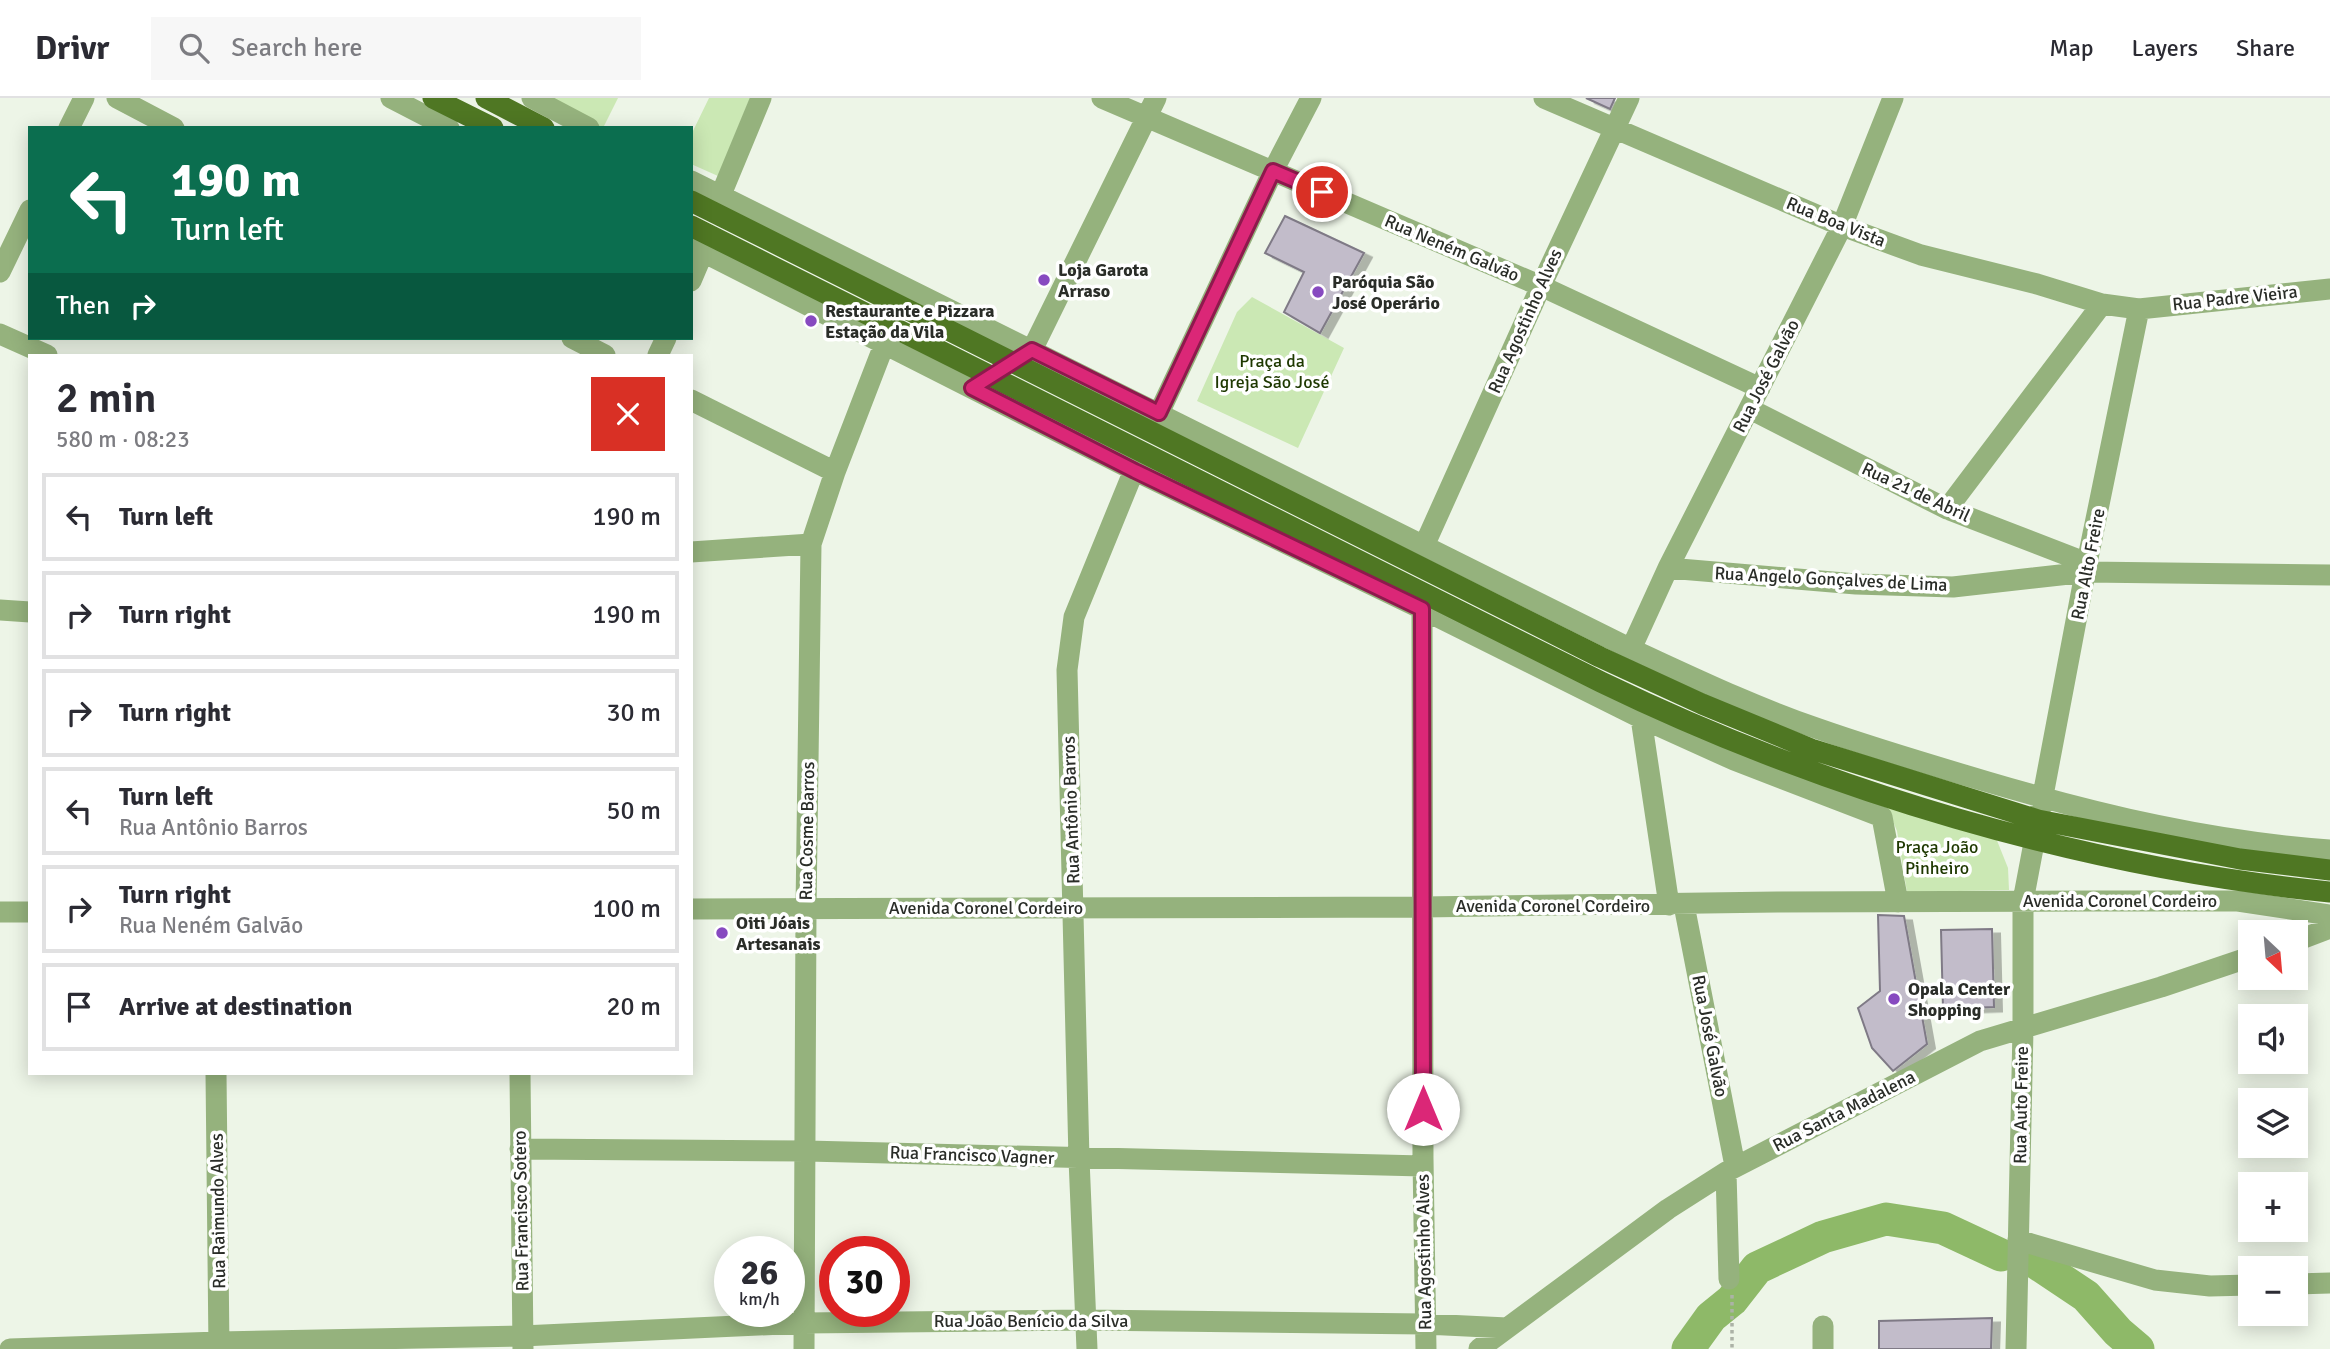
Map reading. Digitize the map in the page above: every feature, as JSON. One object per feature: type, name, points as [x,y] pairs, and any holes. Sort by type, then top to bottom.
[{"type":"main road","points":[[433,98],[456,116],[487,126]]},
{"type":"main road","points":[[486,98],[540,126]]},
{"type":"main road","points":[[693,201],[717,205],[1161,439],[1650,682],[1807,769]]},
{"type":"main road","points":[[699,240],[887,336],[991,375],[1137,462],[1362,564],[1674,717],[1807,769],[2224,879],[2330,892]]},
{"type":"main road","points":[[1362,564],[1372,542]]},
{"type":"main road","points":[[2036,830],[2330,870]]},
{"type":"street","points":[[70,126],[84,98]]},
{"type":"street","points":[[117,98],[170,126]]},
{"type":"street","points":[[391,98],[456,116]]},
{"type":"street","points":[[532,98],[585,126]]},
{"type":"street","points":[[717,205],[761,98]]},
{"type":"street","name":"Rua Neném Galvão","points":[[1102,98],[1541,286],[1760,388]]},
{"type":"street","points":[[972,388],[1032,350],[1156,98]]},
{"type":"street","points":[[1159,413],[1273,171],[1311,98]]},
{"type":"street","name":"Rua Boa Vista","points":[[1545,98],[1842,226],[1920,255],[2037,284],[2102,304],[2139,309]]},
{"type":"street","name":"Rua Agostinho Alves","points":[[1424,546],[1629,98]]},
{"type":"street","name":"Rua José Galvão","points":[[1630,649],[1668,568],[1842,226],[1893,98]]},
{"type":"street","points":[[693,183],[717,205],[1032,350],[1630,649],[1727,694],[1815,728],[2042,797],[2146,825],[2276,846],[2330,850]]},
{"type":"street","points":[[0,272],[28,214]]},
{"type":"street","points":[[693,271],[699,240]]},
{"type":"street","name":"Rua Padre Vieira","points":[[2139,309],[2330,289]]},
{"type":"street","points":[[1947,509],[2102,304]]},
{"type":"street","name":"Rua Alto Freire","points":[[2036,830],[2139,309]]},
{"type":"street","points":[[0,334],[45,354]]},
{"type":"street","points":[[887,336],[972,388],[1137,462],[1641,718],[1734,760],[1807,769],[1882,817],[1898,902]]},
{"type":"street","name":"Rua Cosme Barros","points":[[805,1265],[811,544],[835,472],[887,336]]},
{"type":"street","points":[[576,340],[603,354]]},
{"type":"street","points":[[693,401],[835,472]]},
{"type":"street","name":"Rua 21 de Abril","points":[[1750,409],[1947,509],[2087,568]]},
{"type":"street","name":"Rua Antônio Barros","points":[[1087,1349],[1079,1158],[1067,670],[1074,617],[1137,462]]},
{"type":"street","points":[[693,552],[811,544]]},
{"type":"street","name":"Rua Angelo Gonçalves de Lima","points":[[1668,568],[1856,584],[1953,587],[2087,568],[2330,575]]},
{"type":"street","name":"Rua Agostinho Alves","points":[[1422,609],[1426,1349]]},
{"type":"street","points":[[0,610],[28,612]]},
{"type":"street","name":"Rua José Galvão","points":[[1641,718],[1730,1169],[1729,1279]]},
{"type":"street","points":[[1807,769],[1815,728]]},
{"type":"street","name":"Rua Auto Freire","points":[[2016,1349],[2023,901],[2036,830]]},
{"type":"street","name":"Avenida Coronel Cordeiro","points":[[693,909],[2238,901],[2330,915]]},
{"type":"street","points":[[0,912],[28,912]]},
{"type":"street","points":[[2308,936],[2330,928]]},
{"type":"street","name":"Rua Santa Madalena","points":[[1479,1349],[1668,1209],[1730,1169],[1980,1041],[2023,1030],[2238,961]]},
{"type":"street","name":"Rua Raimundo Alves","points":[[216,1075],[219,1345]]},
{"type":"street","name":"Rua Francisco Sotero","points":[[520,1075],[523,1343]]},
{"type":"street","name":"Rua Francisco Vagner","points":[[520,1149],[807,1150],[1423,1166]]},
{"type":"street","points":[[2018,1240],[2155,1280],[2210,1286],[2238,1285]]},
{"type":"street","points":[[2308,1284],[2330,1283]]},
{"type":"street","name":"Rua João Benício da Silva","points":[[805,1323],[1085,1320],[1425,1324],[1507,1328]]},
{"type":"street","points":[[1823,1326],[1823,1349]]},
{"type":"street","name":"Rua João Benício da Silva","points":[[10,1349],[523,1343],[748,1327]]},
{"type":"street","name":"Rua Cosme Barros","points":[[804,1327],[804,1349]]},
{"type":"path","points":[[1729,1279],[1732,1349]]},
{"type":"green space","points":[[545,98],[618,98],[604,126]]},
{"type":"green space","points":[[709,98],[750,98],[718,176],[693,165],[693,131]]},
{"type":"green space","name":"Praça da Igreja São José","points":[[1252,297],[1344,348],[1298,448],[1197,401],[1237,312]]},
{"type":"green space","name":"Praça João Pinheiro","points":[[1836,788],[1996,838],[2008,868],[2009,890],[1907,892],[1897,831],[1890,814]]},
{"type":"building","points":[[1586,98],[1615,98],[1610,109]]},
{"type":"building","name":"Paróquia São José Operário","points":[[1285,216],[1364,253],[1320,333],[1284,312],[1304,272],[1265,253]]},
{"type":"building","name":"Opala Center Shopping","points":[[1878,915],[1904,916],[1927,1044],[1893,1071],[1872,1048],[1858,1008],[1880,991]]},
{"type":"building","points":[[1992,929],[1994,1007],[1943,1009],[1941,930]]},
{"type":"building","points":[[1992,1318],[1991,1349],[1879,1349],[1879,1321]]},
{"type":"waterway","points":[[1688,1349],[1711,1317],[1732,1300],[1757,1268],[1823,1237],[1886,1219],[1943,1228],[2001,1255]]},
{"type":"waterway","points":[[2035,1262],[2086,1296],[2118,1332],[2138,1349]]},
{"type":"place","name":"Loja Garota Arraso","points":[[1044,280]]},
{"type":"place","name":"Paróquia São José Operário","points":[[1318,292]]},
{"type":"place","name":"Restaurante e Pizzara Estação da Vila","points":[[811,321]]},
{"type":"place","name":"Oiti Jóais Artesanais","points":[[722,933]]},
{"type":"place","name":"Opala Center Shopping","points":[[1894,999]]},
{"type":"route","points":[[1322,192],[1273,171],[1159,413],[1032,350],[972,388],[1135,471],[1422,609],[1423,1109]]}]
